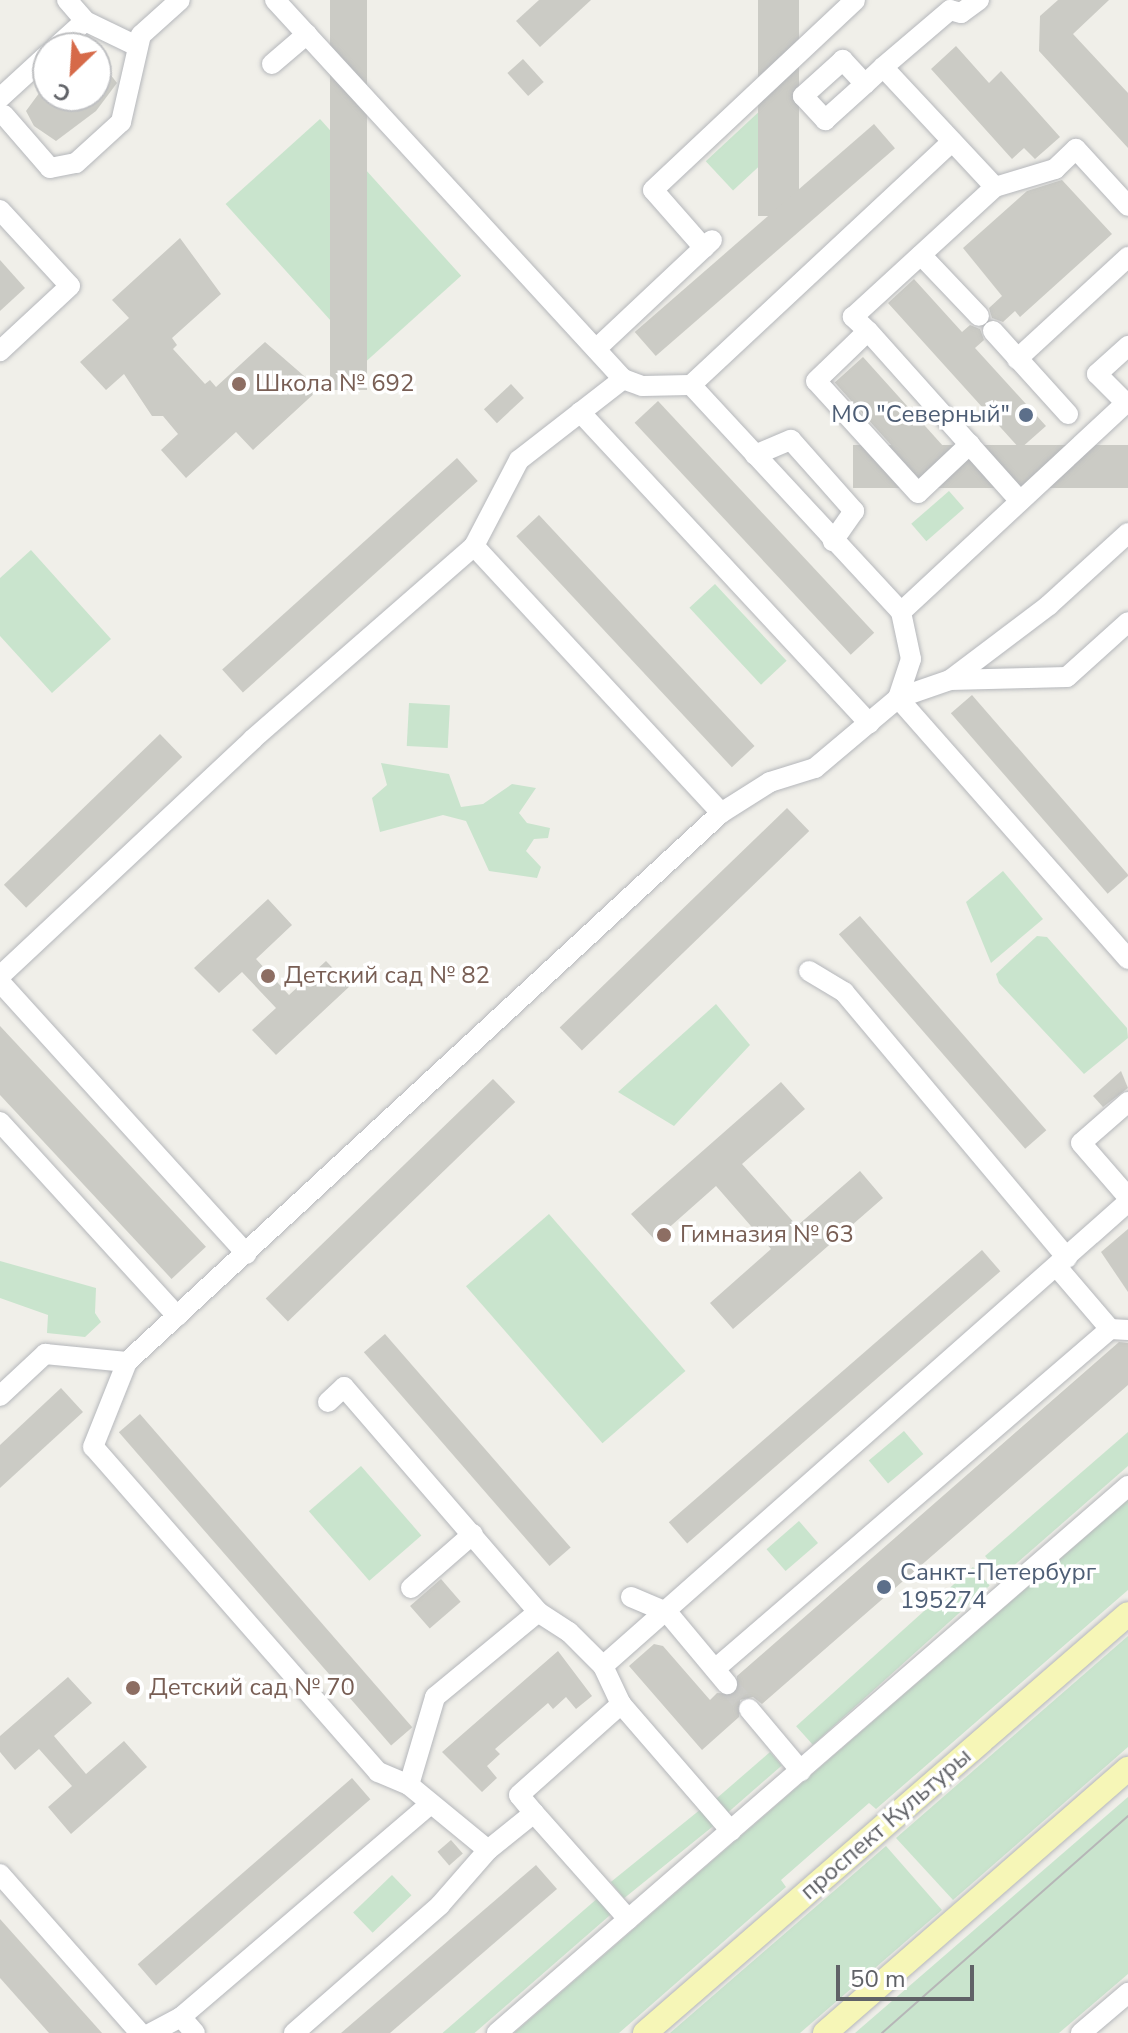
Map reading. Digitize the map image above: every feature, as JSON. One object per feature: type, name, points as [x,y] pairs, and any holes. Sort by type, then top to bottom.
[{"type":"main road","name":"проспект Культуры","points":[[645,2033],[1128,1614]]},
{"type":"main road","points":[[825,2033],[1128,1769]]},
{"type":"street","points":[[67,0],[85,21],[137,46]]},
{"type":"street","points":[[32,73],[1,111],[50,168],[76,163],[121,122],[137,46],[180,0]]},
{"type":"street","points":[[275,0],[623,379],[642,386],[691,385],[952,142]]},
{"type":"street","points":[[596,349],[708,244],[653,190],[855,0]]},
{"type":"street","points":[[865,84],[945,5],[961,13],[979,0]]},
{"type":"street","points":[[73,32],[85,21]]},
{"type":"street","points":[[272,64],[307,34]]},
{"type":"street","points":[[883,67],[995,187]]},
{"type":"street","points":[[1020,501],[853,317],[995,187],[1055,169],[1076,149],[1128,206]]},
{"type":"street","points":[[0,210],[70,286],[0,351]]},
{"type":"street","points":[[921,255],[1068,414]]},
{"type":"street","points":[[1017,359],[1128,257]]},
{"type":"street","points":[[868,331],[816,381],[918,493],[970,444]]},
{"type":"street","points":[[901,612],[1127,402],[1097,374],[1128,346]]},
{"type":"street","points":[[247,1254],[0,979],[253,739],[474,546],[519,460],[623,379]]},
{"type":"street","points":[[691,385],[901,612],[911,659],[898,698]]},
{"type":"street","points":[[580,412],[869,723]]},
{"type":"street","points":[[755,455],[791,440],[854,511],[833,541]]},
{"type":"street","points":[[950,680],[1049,605],[1128,533]]},
{"type":"street","points":[[474,546],[721,813]]},
{"type":"street","points":[[488,1850],[428,1806],[409,1785],[378,1772],[93,1447],[127,1362],[721,813],[770,782],[815,768],[898,698],[950,680],[1067,677],[1128,622]]},
{"type":"street","points":[[898,698],[1128,959]]},
{"type":"street","points":[[631,1597],[667,1612],[721,1677],[1119,1330],[844,992],[809,971]]},
{"type":"street","points":[[603,1666],[1062,1262],[1128,1200],[1081,1143],[1128,1102]]},
{"type":"street","points":[[0,1122],[177,1316]]},
{"type":"street","points":[[0,1396],[45,1354],[127,1362]]},
{"type":"street","points":[[328,1402],[344,1387],[538,1612],[569,1632],[603,1666],[621,1704],[731,1831]]},
{"type":"street","points":[[497,2033],[1128,1486]]},
{"type":"street","points":[[411,1588],[473,1534]]},
{"type":"street","points":[[409,1785],[435,1697],[538,1612]]},
{"type":"street","points":[[621,1704],[519,1795],[628,1919]]},
{"type":"street","points":[[749,1709],[801,1771]]},
{"type":"street","points":[[151,2033],[181,2017],[428,1806]]},
{"type":"street","points":[[294,2033],[458,1889],[488,1850],[534,1813]]},
{"type":"street","points":[[0,1874],[140,2033]]},
{"type":"street","points":[[1081,2033],[1128,1993]]},
{"type":"street","points":[[181,2017],[195,2033]]},
{"type":"green space","points":[[765,106],[792,135],[733,190],[706,161]]},
{"type":"green space","points":[[320,119],[461,276],[367,361],[226,204]]},
{"type":"green space","points":[[949,491],[964,508],[926,541],[911,524]]},
{"type":"green space","points":[[31,550],[111,639],[52,693],[0,636],[0,578]]},
{"type":"green space","points":[[715,584],[787,661],[761,685],[689,608]]},
{"type":"green space","points":[[409,703],[450,705],[448,748],[407,746]]},
{"type":"green space","points":[[381,763],[449,774],[461,807],[483,804],[512,784],[536,788],[519,813],[527,823],[550,828],[548,838],[534,839],[526,851],[541,867],[537,878],[489,871],[466,821],[443,815],[380,832],[372,798],[387,785]]},
{"type":"green space","points":[[1003,871],[1043,919],[991,963],[966,902]]},
{"type":"green space","points":[[1037,936],[1047,937],[1127,1028],[1128,1038],[1084,1074],[999,983],[996,974]]},
{"type":"green space","points":[[716,1004],[750,1045],[674,1126],[618,1092]]},
{"type":"green space","points":[[549,1214],[685,1371],[602,1443],[466,1286]]},
{"type":"green space","points":[[0,1261],[96,1288],[95,1313],[101,1322],[85,1337],[47,1333],[48,1315],[0,1298]]},
{"type":"green space","points":[[904,1431],[923,1454],[888,1484],[869,1461]]},
{"type":"green space","points":[[1128,1432],[1128,1466],[1002,1576],[985,1556]]},
{"type":"green space","points":[[361,1466],[421,1535],[369,1581],[309,1511]]},
{"type":"green space","points":[[1128,1500],[1128,1590],[876,1809],[869,1803],[781,1880],[786,1887],[619,2033],[514,2033]]},
{"type":"green space","points":[[799,1521],[818,1543],[786,1571],[767,1549]]},
{"type":"green space","points":[[973,1567],[990,1586],[813,1745],[796,1726]]},
{"type":"green space","points":[[1128,1636],[1128,1747],[953,1900],[896,1838]]},
{"type":"green space","points":[[770,1752],[782,1766],[728,1812],[716,1799]]},
{"type":"green space","points":[[1128,1797],[1128,1974],[1059,2033],[855,2033]]},
{"type":"green space","points":[[701,1809],[714,1825],[624,1898],[611,1882]]},
{"type":"green space","points":[[886,1846],[942,1910],[800,2033],[670,2033]]},
{"type":"green space","points":[[392,1875],[411,1895],[373,1933],[353,1913]]},
{"type":"green space","points":[[599,1897],[613,1913],[475,2033],[443,2033]]},
{"type":"building","points":[[330,0],[367,0],[367,390],[330,390]]},
{"type":"building","points":[[539,0],[591,0],[540,47],[516,21]]},
{"type":"building","points":[[758,0],[799,0],[799,216],[758,216]]},
{"type":"building","points":[[1058,0],[1109,0],[1073,34],[1128,93],[1128,148],[1039,51],[1040,16]]},
{"type":"building","points":[[956,46],[989,83],[1001,71],[1060,137],[1035,159],[1024,148],[1012,159],[931,69]]},
{"type":"building","points":[[523,59],[544,82],[528,96],[507,73]]},
{"type":"building","points":[[32,103],[32,112],[95,112],[56,141],[34,126],[26,111]]},
{"type":"building","points":[[874,124],[895,148],[656,356],[635,332]]},
{"type":"building","points":[[1062,180],[1112,234],[1020,317],[1015,311],[1003,322],[992,318],[989,308],[1002,296],[963,248],[1027,191]]},
{"type":"building","name":"Школа № 692","points":[[180,238],[221,294],[172,338],[177,345],[173,349],[205,384],[210,380],[216,387],[265,342],[319,389],[253,450],[236,432],[186,478],[161,450],[178,434],[163,416],[152,416],[124,374],[106,390],[80,362],[129,318],[112,300]]},
{"type":"building","points":[[0,260],[25,288],[0,311]]},
{"type":"building","points":[[914,279],[962,332],[970,325],[980,329],[984,340],[975,348],[1046,426],[1020,449],[888,303]]},
{"type":"building","points":[[863,357],[945,448],[916,473],[835,382]]},
{"type":"building","points":[[511,384],[524,398],[497,423],[484,409]]},
{"type":"building","points":[[658,401],[874,633],[851,655],[635,423]]},
{"type":"building","points":[[853,445],[1128,445],[1128,488],[853,488]]},
{"type":"building","points":[[457,458],[478,481],[243,692],[222,669]]},
{"type":"building","points":[[539,515],[755,746],[732,767],[516,536]]},
{"type":"building","points":[[972,695],[1128,874],[1108,894],[951,713]]},
{"type":"building","points":[[160,734],[182,757],[26,908],[4,885]]},
{"type":"building","points":[[787,808],[809,831],[582,1051],[560,1028]]},
{"type":"building","points":[[268,899],[292,925],[256,959],[289,995],[326,961],[350,986],[276,1055],[252,1030],[276,1008],[242,972],[219,993],[194,968]]},
{"type":"building","points":[[860,916],[1046,1130],[1025,1149],[839,934]]},
{"type":"building","points":[[0,1026],[206,1247],[172,1279],[0,1095]]},
{"type":"building","points":[[1121,1071],[1128,1088],[1103,1107],[1093,1096]]},
{"type":"building","points":[[493,1079],[515,1102],[288,1322],[266,1299]]},
{"type":"building","points":[[781,1082],[805,1109],[742,1164],[797,1226],[860,1171],[883,1198],[733,1329],[710,1303],[771,1249],[716,1186],[655,1240],[631,1214]]},
{"type":"building","points":[[1128,1229],[1128,1292],[1101,1252]]},
{"type":"building","points":[[982,1250],[1000,1271],[687,1543],[669,1522]]},
{"type":"building","points":[[385,1334],[571,1548],[550,1566],[364,1352]]},
{"type":"building","points":[[1119,1342],[1128,1343],[1128,1385],[762,1704],[753,1697],[740,1700],[739,1717],[702,1750],[629,1666],[654,1644],[663,1646],[710,1700],[717,1693],[735,1694],[737,1676]]},
{"type":"building","points":[[61,1388],[83,1412],[0,1488],[0,1445]]},
{"type":"building","points":[[140,1414],[412,1727],[391,1746],[119,1432]]},
{"type":"building","points":[[441,1579],[461,1602],[430,1629],[410,1606]]},
{"type":"building","points":[[558,1651],[592,1696],[576,1709],[566,1697],[553,1709],[548,1703],[495,1749],[500,1754],[487,1766],[497,1778],[482,1792],[442,1752]]},
{"type":"building","points":[[68,1677],[92,1703],[54,1736],[86,1774],[124,1741],[147,1767],[71,1834],[48,1807],[72,1786],[39,1749],[15,1770],[0,1752],[0,1736]]},
{"type":"building","points":[[352,1778],[370,1799],[156,1985],[138,1964]]},
{"type":"building","points":[[451,1840],[463,1854],[449,1865],[437,1852]]},
{"type":"building","points":[[536,1865],[557,1889],[390,2033],[341,2033]]},
{"type":"building","points":[[0,1919],[102,2033],[49,2033],[0,1978]]},
{"type":"tunnel","points":[[727,1684],[749,1709]]},
{"type":"tram line","points":[[882,2033],[1128,1816]]},
{"type":"place","name":"Школа № 692","points":[[239,384]]},
{"type":"place","name":"МО \"Северный\"","points":[[1026,415]]},
{"type":"place","name":"Детский сад № 82","points":[[268,976]]},
{"type":"place","name":"Гимназия № 63","points":[[664,1235]]},
{"type":"place","name":"Санкт-Петербург 195274","points":[[884,1587]]},
{"type":"place","name":"Детский сад № 70","points":[[133,1688]]}]
